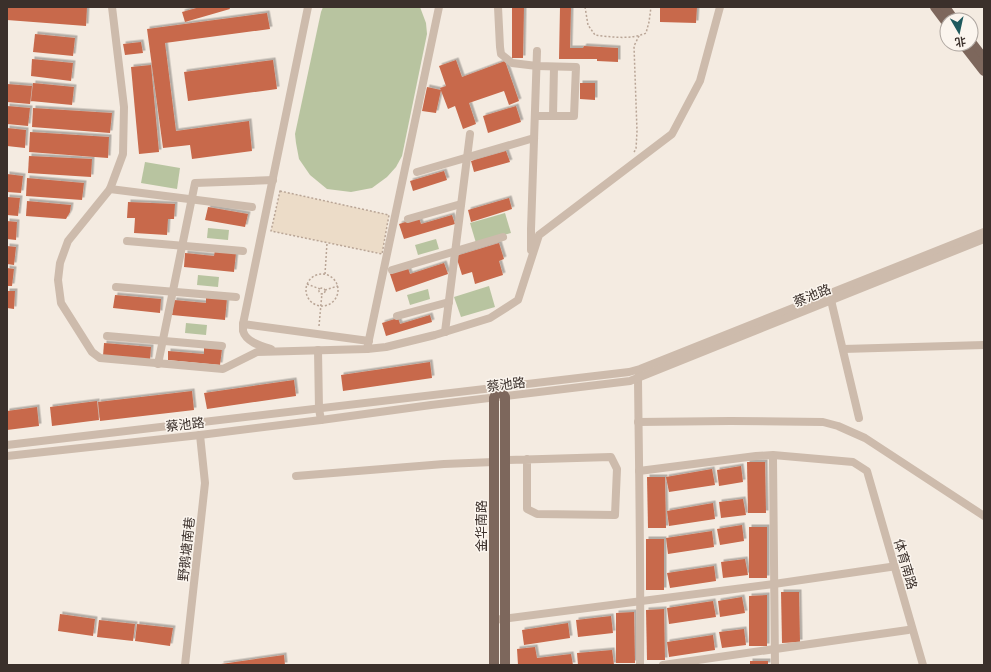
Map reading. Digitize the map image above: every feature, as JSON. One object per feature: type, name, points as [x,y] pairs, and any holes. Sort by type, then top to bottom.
[{"type":"main road","points":[[969,52],[984,71]]},
{"type":"main road","points":[[499,388],[505,396]]},
{"type":"main road","name":"金华南路","points":[[494,665],[494,398],[499,388]]},
{"type":"main road","name":"金华南路","points":[[505,396],[505,665]]},
{"type":"street","points":[[112,7],[124,107],[123,154],[110,189],[68,241],[60,263],[58,280],[62,303],[92,352],[100,358],[223,369],[257,352],[318,350],[368,345]]},
{"type":"street","points":[[277,351],[259,345],[248,339],[243,331],[243,324],[308,7]]},
{"type":"street","points":[[368,345],[438,7]]},
{"type":"street","points":[[498,7],[500,47],[502,54],[512,63],[537,66],[576,67],[574,116],[535,116]]},
{"type":"street","points":[[243,324],[318,334],[368,345],[386,347],[490,318],[518,300],[539,235],[672,134],[700,81],[720,7]]},
{"type":"street","points":[[531,258],[537,51]]},
{"type":"street","points":[[553,116],[554,67]]},
{"type":"street","points":[[444,332],[470,134]]},
{"type":"street","points":[[416,172],[534,138]]},
{"type":"street","points":[[158,364],[195,183],[273,180]]},
{"type":"street","points":[[110,189],[252,207]]},
{"type":"street","points":[[408,219],[461,204]]},
{"type":"street","name":"蔡池路","points":[[7,456],[200,435],[630,381],[984,232]]},
{"type":"street","points":[[392,270],[503,237]]},
{"type":"street","name":"蔡池路","points":[[7,445],[629,372],[984,239]]},
{"type":"street","points":[[127,241],[243,250]]},
{"type":"street","points":[[116,287],[236,297]]},
{"type":"street","points":[[830,297],[859,418]]},
{"type":"street","points":[[397,316],[449,302]]},
{"type":"street","points":[[107,336],[222,346]]},
{"type":"street","points":[[843,349],[984,345]]},
{"type":"street","points":[[318,350],[321,420]]},
{"type":"street","points":[[640,369],[638,378],[641,601],[640,665]]},
{"type":"street","points":[[638,422],[823,422],[838,426],[865,438],[984,516]]},
{"type":"street","name":"野鹅塘南巷","points":[[185,665],[205,483],[200,435]]},
{"type":"street","points":[[640,473],[756,456],[773,455],[853,462],[865,472]]},
{"type":"street","points":[[504,460],[527,459],[611,457],[617,469],[615,515],[537,514],[527,509],[527,459]]},
{"type":"street","points":[[640,473],[773,458],[823,461],[852,465],[865,472]]},
{"type":"street","points":[[773,458],[775,665]]},
{"type":"street","points":[[296,476],[444,464],[494,462]]},
{"type":"street","name":"体育南路","points":[[865,472],[917,665]]},
{"type":"street","name":"体育南路","points":[[865,472],[923,665]]},
{"type":"street","points":[[494,620],[774,584],[890,567]]},
{"type":"street","points":[[663,665],[908,630]]},
{"type":"path","points":[[585,7],[588,25],[595,35],[611,37],[639,36],[646,33],[650,22],[651,7]]},
{"type":"path","points":[[633,154],[636,149],[637,131],[634,46],[639,36]]},
{"type":"path","points":[[280,191],[389,215],[382,254],[327,243],[271,231],[280,191]]},
{"type":"path","points":[[325,274],[327,243]]},
{"type":"path","points":[[325,274],[334,279],[339,289],[338,295],[336,300],[326,306],[316,305],[308,298],[306,288],[311,279],[315,276],[325,274]]},
{"type":"path","points":[[308,284],[320,289],[324,288],[325,290]]},
{"type":"path","points":[[322,293],[325,292],[325,290],[338,286]]},
{"type":"path","points":[[318,334],[322,293],[320,292],[320,289]]},
{"type":"green space","points":[[323,7],[420,7],[426,23],[427,34],[402,156],[396,167],[387,177],[372,188],[351,192],[327,189],[310,175],[299,159],[295,134]]},
{"type":"green space","points":[[145,162],[180,168],[177,189],[141,183]]},
{"type":"green space","points":[[505,213],[511,233],[476,243],[470,223]]},
{"type":"green space","points":[[208,228],[229,230],[228,240],[207,238]]},
{"type":"green space","points":[[436,239],[439,249],[418,255],[415,245]]},
{"type":"green space","points":[[198,275],[219,277],[218,287],[197,285]]},
{"type":"green space","points":[[489,286],[495,307],[461,317],[454,297]]},
{"type":"green space","points":[[428,289],[430,299],[410,305],[407,295]]},
{"type":"green space","points":[[186,323],[207,325],[206,335],[185,333]]},
{"type":"shaded area","points":[[280,191],[389,215],[382,254],[271,231]]},
{"type":"building","points":[[7,7],[87,7],[86,26],[7,20]]},
{"type":"building","points":[[200,7],[229,7],[230,9],[185,22],[182,12]]},
{"type":"building","points":[[512,7],[524,7],[523,58],[512,58]]},
{"type":"building","points":[[560,7],[571,7],[570,48],[583,48],[584,46],[618,48],[618,62],[597,61],[597,59],[559,59]]},
{"type":"building","points":[[660,7],[697,7],[696,23],[660,22]]},
{"type":"building","points":[[267,13],[270,29],[165,43],[176,131],[249,121],[252,151],[192,159],[190,145],[163,148],[147,29]]},
{"type":"building","points":[[35,34],[75,38],[73,56],[33,52]]},
{"type":"building","points":[[141,42],[143,53],[125,55],[123,44]]},
{"type":"building","points":[[32,59],[73,63],[71,81],[31,76]]},
{"type":"building","points":[[273,60],[277,89],[188,101],[184,72]]},
{"type":"building","points":[[456,60],[462,77],[505,61],[519,101],[509,105],[504,91],[469,103],[476,124],[463,129],[455,106],[448,109],[440,88],[446,86],[439,66]]},
{"type":"building","points":[[151,65],[159,152],[139,154],[131,67]]},
{"type":"building","points":[[33,83],[74,87],[72,105],[31,101]]},
{"type":"building","points":[[580,83],[595,83],[595,100],[580,99]]},
{"type":"building","points":[[7,84],[32,86],[30,104],[7,102]]},
{"type":"building","points":[[427,87],[441,90],[436,113],[422,111]]},
{"type":"building","points":[[7,106],[30,108],[28,126],[7,124]]},
{"type":"building","points":[[516,106],[521,122],[488,133],[483,116]]},
{"type":"building","points":[[33,108],[112,113],[110,133],[32,127]]},
{"type":"building","points":[[7,128],[26,130],[25,148],[7,146]]},
{"type":"building","points":[[30,132],[109,137],[108,158],[29,152]]},
{"type":"building","points":[[506,151],[510,162],[474,172],[471,161]]},
{"type":"building","points":[[29,156],[92,159],[91,177],[28,173]]},
{"type":"building","points":[[444,171],[447,180],[413,191],[410,181]]},
{"type":"building","points":[[7,174],[23,176],[21,193],[7,192]]},
{"type":"building","points":[[27,178],[84,183],[82,200],[26,196]]},
{"type":"building","points":[[7,197],[20,198],[18,216],[7,215]]},
{"type":"building","points":[[509,198],[512,209],[471,222],[468,210]]},
{"type":"building","points":[[27,201],[71,205],[70,212],[66,219],[26,216]]},
{"type":"building","points":[[128,202],[175,204],[174,219],[168,219],[167,235],[134,233],[135,218],[127,218]]},
{"type":"building","points":[[208,207],[248,214],[245,227],[205,220]]},
{"type":"building","points":[[452,215],[455,224],[404,239],[399,224],[419,218],[421,224]]},
{"type":"building","points":[[7,221],[17,222],[16,240],[7,239]]},
{"type":"building","points":[[499,243],[504,259],[499,261],[503,275],[475,284],[472,272],[462,275],[456,256]]},
{"type":"building","points":[[7,246],[16,247],[14,265],[7,264]]},
{"type":"building","points":[[215,250],[236,253],[234,272],[184,267],[185,253],[214,256]]},
{"type":"building","points":[[444,263],[448,274],[396,292],[390,274],[408,268],[410,274]]},
{"type":"building","points":[[7,268],[14,269],[12,286],[7,286]]},
{"type":"building","points":[[7,291],[15,291],[14,309],[7,308]]},
{"type":"building","points":[[115,295],[161,299],[160,313],[113,308]]},
{"type":"building","points":[[206,296],[227,298],[225,320],[172,315],[174,300],[206,303]]},
{"type":"building","points":[[430,315],[432,322],[386,336],[382,323],[398,318],[400,324]]},
{"type":"building","points":[[104,343],[151,347],[150,360],[103,356]]},
{"type":"building","points":[[204,348],[222,349],[220,365],[168,360],[168,351],[204,354]]},
{"type":"building","points":[[430,362],[432,378],[343,391],[341,375]]},
{"type":"building","points":[[294,380],[296,396],[207,409],[204,393]]},
{"type":"building","points":[[192,391],[194,410],[100,421],[98,402]]},
{"type":"building","points":[[97,401],[99,420],[52,426],[50,407]]},
{"type":"building","points":[[37,407],[39,426],[7,430],[7,411]]},
{"type":"building","points":[[747,462],[765,462],[766,513],[748,513]]},
{"type":"building","points":[[741,466],[743,482],[719,486],[717,470]]},
{"type":"building","points":[[712,469],[715,485],[669,492],[666,477]]},
{"type":"building","points":[[647,477],[665,477],[666,528],[648,528]]},
{"type":"building","points":[[743,499],[746,515],[721,518],[719,502]]},
{"type":"building","points":[[713,503],[715,519],[669,526],[667,511]]},
{"type":"building","points":[[742,525],[744,541],[720,545],[717,529]]},
{"type":"building","points":[[749,527],[767,527],[767,578],[749,578]]},
{"type":"building","points":[[712,531],[714,547],[668,554],[666,538]]},
{"type":"building","points":[[646,539],[664,539],[664,590],[646,590]]},
{"type":"building","points":[[745,559],[748,575],[723,578],[721,562]]},
{"type":"building","points":[[714,566],[716,581],[670,588],[667,573]]},
{"type":"building","points":[[781,592],[799,592],[800,642],[782,643]]},
{"type":"building","points":[[767,595],[767,646],[749,646],[749,596]]},
{"type":"building","points":[[742,597],[745,613],[720,617],[718,601]]},
{"type":"building","points":[[713,601],[716,617],[669,624],[667,608]]},
{"type":"building","points":[[664,609],[665,660],[647,660],[646,610]]},
{"type":"building","points":[[634,612],[635,663],[616,663],[616,613]]},
{"type":"building","points":[[60,614],[95,619],[93,636],[58,631]]},
{"type":"building","points":[[611,616],[613,633],[578,637],[576,620]]},
{"type":"building","points":[[99,620],[135,624],[133,641],[97,637]]},
{"type":"building","points":[[568,623],[570,638],[524,645],[522,630]]},
{"type":"building","points":[[137,624],[173,628],[170,646],[135,641]]},
{"type":"building","points":[[744,629],[746,645],[722,648],[719,632]]},
{"type":"building","points":[[713,635],[715,650],[669,657],[667,642]]},
{"type":"building","points":[[535,647],[537,658],[571,654],[573,665],[518,665],[517,649]]},
{"type":"building","points":[[612,650],[614,665],[578,665],[577,653]]},
{"type":"building","points":[[284,655],[285,665],[221,665],[221,664]]},
{"type":"building","points":[[750,661],[768,661],[768,665],[750,665]]}]
